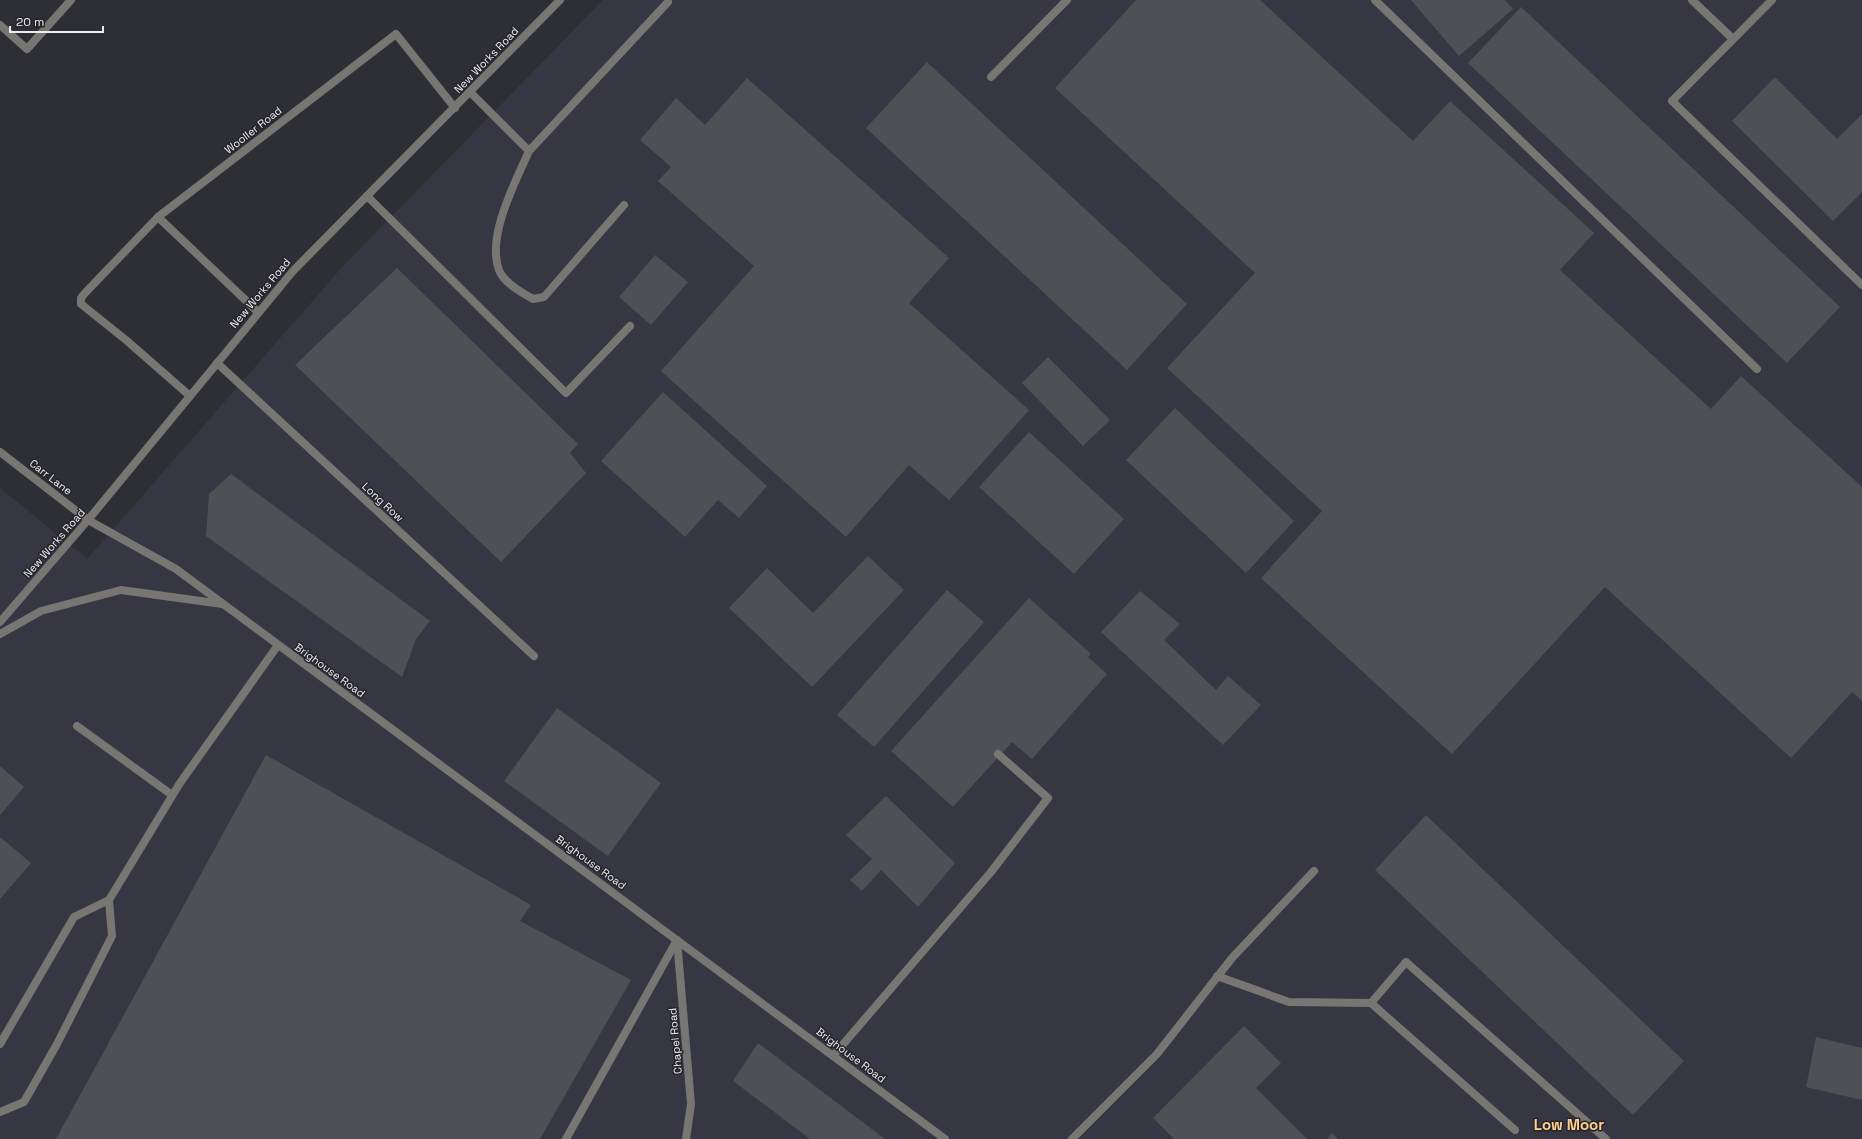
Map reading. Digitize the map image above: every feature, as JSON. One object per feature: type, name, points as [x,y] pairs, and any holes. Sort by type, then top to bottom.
[{"type":"street","points":[[0,26],[26,49],[71,0]]},
{"type":"street","name":"New Works Road","points":[[0,622],[88,520],[292,271],[455,108],[560,0]]},
{"type":"street","points":[[991,77],[1067,0]]},
{"type":"street","points":[[1375,0],[1757,369]]},
{"type":"street","points":[[1692,0],[1733,40]]},
{"type":"street","points":[[1772,0],[1672,101],[1862,285]]},
{"type":"street","points":[[624,204],[544,297],[533,299],[515,289],[499,270],[496,245],[505,205],[529,151],[668,2]]},
{"type":"street","name":"Wooller Road","points":[[158,217],[396,34],[455,108]]},
{"type":"street","points":[[470,92],[529,151]]},
{"type":"street","points":[[367,196],[566,393],[630,326]]},
{"type":"street","points":[[190,396],[126,340],[81,304],[80,298],[158,217],[258,312]]},
{"type":"street","name":"Long Row","points":[[217,363],[534,656]]},
{"type":"street","name":"Carr Lane","points":[[0,452],[88,520]]},
{"type":"street","name":"Brighouse Road","points":[[88,520],[176,569],[945,1139]]},
{"type":"street","name":"Brighouse Road","points":[[0,634],[41,611],[121,590],[222,604]]},
{"type":"street","points":[[0,1044],[74,917],[109,900],[172,795],[278,645]]},
{"type":"street","points":[[77,726],[172,795]]},
{"type":"street","points":[[833,1056],[990,872],[1048,798],[998,754]]},
{"type":"street","points":[[1072,1139],[1157,1054],[1232,958],[1314,871]]},
{"type":"street","points":[[0,1112],[24,1102],[57,1044],[112,936],[109,900]]},
{"type":"street","points":[[566,1139],[677,940]]},
{"type":"street","name":"Chapel Road","points":[[677,940],[691,1104],[686,1139]]},
{"type":"street","points":[[1371,1003],[1406,962],[1606,1139]]},
{"type":"street","points":[[1217,976],[1289,1002],[1371,1003],[1515,1130]]},
{"type":"shaded area","points":[[603,0],[1862,0],[1862,1139],[0,1139],[0,488],[87,559],[344,265]]},
{"type":"building","points":[[1136,0],[1260,0],[1413,141],[1450,101],[1594,233],[1560,270],[1711,409],[1741,376],[1862,487],[1862,701],[1852,692],[1791,758],[1605,587],[1452,754],[1261,578],[1322,511],[1167,368],[1255,273],[1055,88]]},
{"type":"building","points":[[1411,0],[1505,0],[1513,9],[1459,56]]},
{"type":"building","points":[[1521,7],[1840,307],[1787,363],[1468,63]]},
{"type":"building","points":[[927,62],[1187,304],[1127,370],[866,128]]},
{"type":"building","points":[[1775,77],[1837,139],[1862,114],[1862,192],[1833,221],[1732,121]]},
{"type":"building","points":[[747,78],[949,258],[909,303],[1029,410],[949,500],[909,465],[846,537],[661,371],[754,266],[658,181],[671,167],[640,140],[676,98],[705,125]]},
{"type":"building","points":[[655,255],[688,282],[651,325],[619,297]]},
{"type":"building","points":[[397,268],[578,444],[570,453],[586,473],[501,562],[295,365]]},
{"type":"building","points":[[1048,357],[1110,420],[1083,446],[1022,383]]},
{"type":"building","points":[[663,392],[767,486],[739,518],[718,500],[685,537],[601,461]]},
{"type":"building","points":[[1175,408],[1294,521],[1246,573],[1126,460]]},
{"type":"building","points":[[1029,432],[1124,519],[1074,574],[979,487]]},
{"type":"building","points":[[231,474],[430,621],[416,639],[402,677],[206,536],[209,494]]},
{"type":"building","points":[[868,556],[904,590],[812,687],[729,608],[767,568],[813,613]]},
{"type":"building","points":[[947,590],[984,622],[874,747],[837,715]]},
{"type":"building","points":[[1140,591],[1180,624],[1164,640],[1216,690],[1228,676],[1261,705],[1223,745],[1101,632]]},
{"type":"building","points":[[1029,598],[1091,654],[1088,657],[1107,674],[1032,759],[1012,742],[953,807],[891,751]]},
{"type":"building","points":[[557,708],[661,783],[608,856],[504,781]]},
{"type":"building","points":[[266,755],[531,905],[520,921],[631,980],[540,1139],[56,1139]]},
{"type":"building","points":[[0,766],[24,787],[0,815]]},
{"type":"building","points":[[886,796],[955,863],[918,907],[881,870],[862,891],[850,880],[872,859],[846,835]]},
{"type":"building","points":[[1426,815],[1684,1061],[1633,1115],[1375,870]]},
{"type":"building","points":[[0,837],[31,863],[0,899]]},
{"type":"building","points":[[1244,1026],[1281,1063],[1256,1088],[1307,1139],[1174,1139],[1153,1118]]},
{"type":"building","points":[[1816,1037],[1862,1048],[1862,1100],[1806,1087]]},
{"type":"building","points":[[758,1043],[885,1139],[810,1139],[733,1081]]},
{"type":"building","points":[[1332,1133],[1338,1139],[1327,1139]]},
{"type":"district","name":"Low Moor","points":[[1569,1124]]}]
